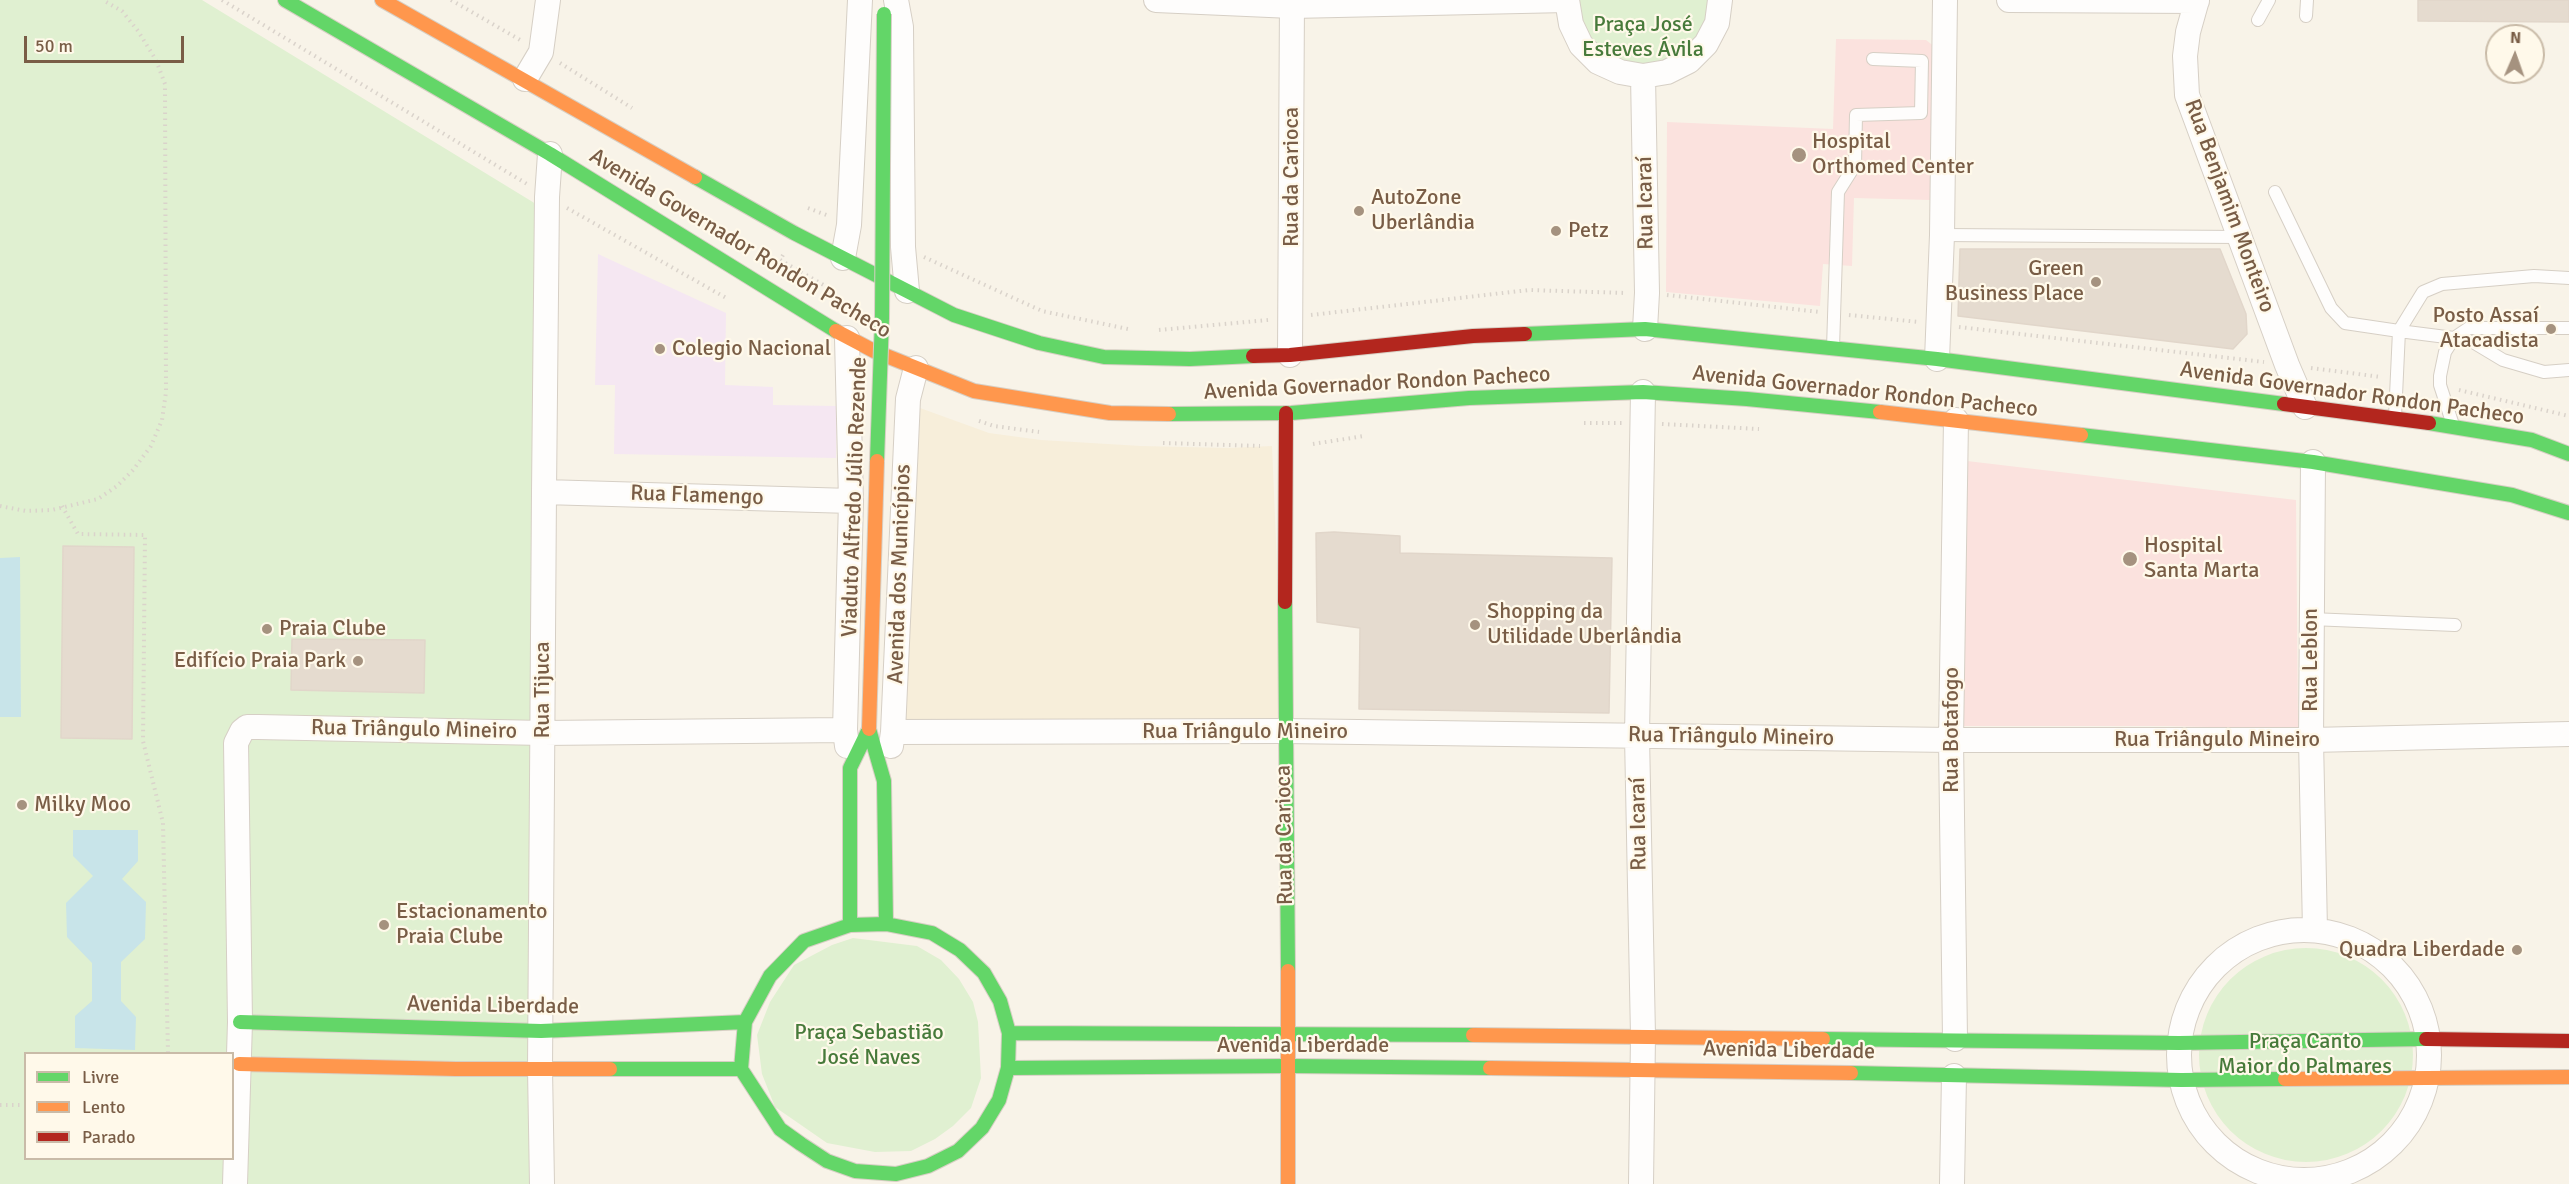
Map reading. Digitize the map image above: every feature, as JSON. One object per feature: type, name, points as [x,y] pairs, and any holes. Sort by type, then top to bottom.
[{"type":"street","name":"Avenida Governador Rondon Pacheco","points":[[285,0],[550,154],[847,338],[974,391],[1110,413],[1196,416],[1286,413],[1469,398],[1643,392],[1747,399],[1956,420],[2313,462],[2512,495],[2569,513]]},
{"type":"street","name":"Avenida Governador Rondon Pacheco","points":[[382,0],[795,233],[954,315],[1039,343],[1104,357],[1190,359],[1290,355],[1473,336],[1645,329],[1937,359],[2453,426],[2532,440],[2569,454]]},
{"type":"street","points":[[525,79],[542,52],[548,0]]},
{"type":"street","points":[[843,258],[849,225],[860,0]]},
{"type":"street","points":[[879,0],[890,7],[901,27],[903,247],[907,291]]},
{"type":"street","points":[[890,0],[890,7]]},
{"type":"street","points":[[1156,0],[1292,3],[1567,0],[1571,24],[1581,45],[1598,62],[1620,72],[1643,76],[1667,72],[1689,61],[1706,44],[1717,23],[1720,0]]},
{"type":"street","points":[[1937,359],[1942,235],[1945,0]]},
{"type":"street","points":[[2009,0],[2197,1]]},
{"type":"street","name":"Rua Benjamim Monteiro","points":[[2197,1],[2185,56],[2187,95],[2287,365],[2305,407]]},
{"type":"street","name":"Rua da Carioca","points":[[1290,355],[1292,3]]},
{"type":"street","name":"Viaduto Alfredo Júlio Rezende","points":[[869,729],[890,7]]},
{"type":"street","name":"Rua Icaraí","points":[[1643,76],[1647,293],[1645,329]]},
{"type":"street","name":"Rua Tijuca","points":[[542,1184],[540,1069],[544,492],[547,197],[550,154]]},
{"type":"street","points":[[852,177],[861,199],[875,204],[891,197],[902,175]]},
{"type":"street","points":[[847,338],[851,501],[845,730],[850,768],[850,925]]},
{"type":"street","name":"Avenida dos Municípios","points":[[886,924],[884,781],[893,732],[908,399],[916,368]]},
{"type":"street","name":"Rua Icaraí","points":[[1641,1184],[1643,1036],[1637,736],[1643,392]]},
{"type":"street","name":"Rua da Carioca","points":[[1286,413],[1284,731],[1289,1066],[1288,1184]]},
{"type":"street","name":"Rua Botafogo","points":[[1955,1039],[1951,740],[1956,420]]},
{"type":"street","points":[[849,442],[862,422],[886,422],[898,432],[906,446]]},
{"type":"street","name":"Rua Leblon","points":[[2313,462],[2311,740],[2315,930]]},
{"type":"street","name":"Rua Flamengo","points":[[544,492],[851,501]]},
{"type":"street","name":"Rua Triângulo Mineiro","points":[[240,1022],[236,743],[239,735],[247,727],[543,733],[845,730]]},
{"type":"street","points":[[850,768],[869,729]]},
{"type":"street","name":"Avenida dos Municípios","points":[[869,729],[884,781]]},
{"type":"street","name":"Rua Triângulo Mineiro","points":[[893,732],[1284,731],[1951,740],[2311,740],[2569,734]]},
{"type":"street","points":[[886,924],[932,933],[960,950],[984,973],[1000,1001],[1009,1033],[1008,1068],[999,1100],[982,1128],[958,1151],[896,1179],[855,1178],[780,1129],[741,1069],[745,1022],[770,976],[804,941],[850,925],[886,924]]},
{"type":"street","points":[[2315,930],[2349,937],[2379,954],[2403,977],[2421,1006],[2429,1039],[2428,1077],[2417,1110],[2398,1138],[2371,1161],[2339,1175],[2305,1182],[2276,1177],[2249,1167],[2225,1152],[2205,1131],[2195,1115],[2181,1080],[2179,1043],[2187,1011],[2202,982],[2224,958],[2251,941],[2282,932],[2315,930]]},
{"type":"street","points":[[235,1184],[240,1022]]},
{"type":"street","name":"Avenida Liberdade","points":[[240,1022],[541,1031],[745,1022]]},
{"type":"street","name":"Avenida Liberdade","points":[[1009,1033],[1643,1036],[2179,1043],[2429,1039],[2569,1041]]},
{"type":"street","points":[[239,1064],[540,1069],[741,1069]]},
{"type":"street","name":"Avenida Liberdade","points":[[1008,1068],[1289,1066],[1642,1069],[2181,1080],[2569,1077]]},
{"type":"street","points":[[1952,1184],[1954,1076]]},
{"type":"lane","points":[[2258,20],[2269,0]]},
{"type":"lane","points":[[2306,16],[2307,0]]},
{"type":"lane","points":[[1833,349],[1838,192],[1855,165],[1856,115],[1921,113],[1922,61],[1873,59]]},
{"type":"lane","points":[[2276,192],[2331,308],[2345,322],[2473,342],[2503,360],[2544,372],[2569,370]]},
{"type":"lane","points":[[1942,235],[2240,237]]},
{"type":"lane","points":[[2395,419],[2399,331],[2423,292],[2442,284],[2534,276],[2569,278]]},
{"type":"lane","points":[[2453,426],[2440,385],[2445,352],[2454,338],[2469,328],[2569,328]]},
{"type":"lane","points":[[2311,619],[2455,625]]},
{"type":"path","points":[[0,506],[26,511],[98,498],[117,486],[133,470],[150,446],[162,420],[166,392],[165,84],[156,60],[138,31],[122,10],[103,0]]},
{"type":"path","points":[[452,0],[634,109]]},
{"type":"path","points":[[799,204],[849,225]]},
{"type":"path","points":[[795,233],[780,260],[836,292],[819,320]]},
{"type":"path","points":[[903,247],[1042,311],[1139,331]]},
{"type":"path","points":[[1150,330],[1291,318],[1529,290],[1647,293],[1937,324],[2398,379]]},
{"type":"path","points":[[2440,385],[2569,416]]},
{"type":"path","points":[[62,506],[78,534],[145,535],[143,741],[163,823],[168,1052]]},
{"type":"path","points":[[0,1105],[24,1105]]},
{"type":"shaded area","name":"Hospital Orthomed Center","points":[[1836,39],[1926,40],[1935,47],[1930,200],[1854,198],[1852,266],[1823,264],[1820,306],[1666,292],[1667,122],[1833,129]]},
{"type":"shaded area","name":"Colegio Nacional","points":[[598,254],[726,313],[725,385],[773,387],[773,405],[837,406],[836,458],[614,454],[615,385],[595,385]]},
{"type":"shaded area","points":[[908,399],[920,408],[989,433],[1041,440],[1141,446],[1228,448],[1272,446],[1284,731],[893,732]]},
{"type":"shaded area","name":"Hospital Santa Marta","points":[[1967,461],[2296,500],[2298,729],[2167,726],[1961,726]]},
{"type":"green space","name":"Praia Clube","points":[[0,0],[202,0],[536,204],[533,1184],[0,1184]]},
{"type":"green space","name":"Praça José Esteves Ávila","points":[[1567,0],[1720,0],[1717,23],[1667,72],[1598,62]]},
{"type":"green space","name":"Praça Sebastião José Naves","points":[[853,938],[917,946],[941,960],[959,979],[973,1002],[978,1022],[981,1078],[971,1108],[953,1126],[935,1139],[911,1151],[875,1152],[827,1143],[775,1107],[762,1074],[757,1035],[770,1002],[794,965],[832,945]]},
{"type":"green space","name":"Praça Canto Maior do Palmares","points":[[2306,948],[2327,950],[2347,956],[2365,966],[2388,987],[2405,1014],[2411,1034],[2413,1055],[2411,1076],[2405,1096],[2395,1114],[2374,1137],[2347,1154],[2327,1160],[2306,1162],[2285,1160],[2265,1154],[2247,1144],[2224,1123],[2207,1096],[2201,1076],[2199,1055],[2201,1034],[2207,1014],[2217,996],[2238,973],[2265,956],[2285,950]]},
{"type":"water","points":[[20,557],[21,717],[0,717],[0,558]]},
{"type":"water","points":[[73,830],[138,830],[138,861],[122,879],[146,902],[145,939],[121,962],[121,1001],[136,1017],[135,1050],[75,1048],[75,1016],[92,1001],[92,963],[67,937],[66,903],[93,876],[73,856]]},
{"type":"building","points":[[2418,0],[2569,0],[2569,22],[2418,21]]},
{"type":"building","name":"Green Business Place","points":[[1960,249],[2220,249],[2246,314],[2247,334],[2233,349],[1958,316]]},
{"type":"building","name":"Shopping da Utilidade Uberlândia","points":[[1316,533],[1400,536],[1400,553],[1612,558],[1609,713],[1359,709],[1360,628],[1317,622]]},
{"type":"building","points":[[63,546],[134,547],[132,739],[61,738]]},
{"type":"building","name":"Edifício Praia Park","points":[[292,639],[425,640],[424,693],[291,690]]},
{"type":"traffic: fast","points":[[285,0],[550,154],[836,331]]},
{"type":"traffic: fast","points":[[877,461],[882,318],[884,14]]},
{"type":"traffic: fast","points":[[695,177],[794,233],[954,315],[1039,343],[1104,357],[1190,359],[1253,356]]},
{"type":"traffic: fast","points":[[1525,334],[1645,329],[1937,359],[2284,404]]},
{"type":"traffic: fast","points":[[1169,414],[1291,413],[1469,398],[1643,392],[1880,412]]},
{"type":"traffic: fast","points":[[2429,423],[2532,440],[2569,454]]},
{"type":"traffic: fast","points":[[2081,435],[2313,462],[2512,495],[2569,513]]},
{"type":"traffic: fast","points":[[1285,602],[1288,971]]},
{"type":"traffic: fast","points":[[869,729],[884,781],[886,924]]},
{"type":"traffic: fast","points":[[850,925],[850,768],[869,729]]},
{"type":"traffic: fast","points":[[886,924],[932,933],[960,950],[984,973],[1000,1001],[1009,1033],[1008,1068],[999,1100],[982,1128],[958,1151],[928,1166],[896,1174],[855,1171],[827,1161],[801,1144],[780,1129],[741,1069],[745,1022],[770,976],[804,941],[850,925],[886,924]]},
{"type":"traffic: fast","points":[[240,1022],[541,1031],[745,1022]]},
{"type":"traffic: fast","points":[[1009,1033],[1473,1035]]},
{"type":"traffic: fast","points":[[1823,1039],[2179,1043],[2426,1039]]},
{"type":"traffic: fast","points":[[1008,1068],[1289,1066],[1490,1068]]},
{"type":"traffic: fast","points":[[610,1069],[741,1069]]},
{"type":"traffic: fast","points":[[1851,1073],[2181,1080],[2285,1079]]},
{"type":"traffic: slow","points":[[382,0],[695,177]]},
{"type":"traffic: slow","points":[[836,331],[874,351],[974,391],[1110,413],[1169,414]]},
{"type":"traffic: slow","points":[[1880,412],[2081,435]]},
{"type":"traffic: slow","points":[[869,729],[877,461]]},
{"type":"traffic: slow","points":[[1288,971],[1288,1184]]},
{"type":"traffic: slow","points":[[1473,1035],[1823,1039]]},
{"type":"traffic: slow","points":[[239,1064],[456,1069],[610,1069]]},
{"type":"traffic: slow","points":[[1490,1068],[1851,1073]]},
{"type":"traffic: slow","points":[[2285,1079],[2569,1077]]},
{"type":"traffic: jam","points":[[1253,356],[1290,355],[1473,336],[1525,334]]},
{"type":"traffic: jam","points":[[2284,404],[2429,423]]},
{"type":"traffic: jam","points":[[1285,602],[1286,413]]},
{"type":"traffic: jam","points":[[2426,1039],[2569,1041]]},
{"type":"place","name":"Hospital Orthomed Center","points":[[1799,155]]},
{"type":"place","name":"AutoZone Uberlândia","points":[[1359,211]]},
{"type":"place","name":"Petz","points":[[1556,231]]},
{"type":"place","name":"Green Business Place","points":[[2096,282]]},
{"type":"place","name":"Posto Assaí Atacadista","points":[[2551,329]]},
{"type":"place","name":"Colegio Nacional","points":[[660,349]]},
{"type":"place","name":"Hospital Santa Marta","points":[[2130,559]]},
{"type":"place","name":"Shopping da Utilidade Uberlândia","points":[[1475,625]]},
{"type":"place","name":"Praia Clube","points":[[267,629]]},
{"type":"place","name":"Edifício Praia Park","points":[[358,661]]},
{"type":"place","name":"Milky Moo","points":[[22,805]]},
{"type":"place","name":"Estacionamento Praia Clube","points":[[384,925]]},
{"type":"place","name":"Quadra Liberdade","points":[[2517,950]]}]
